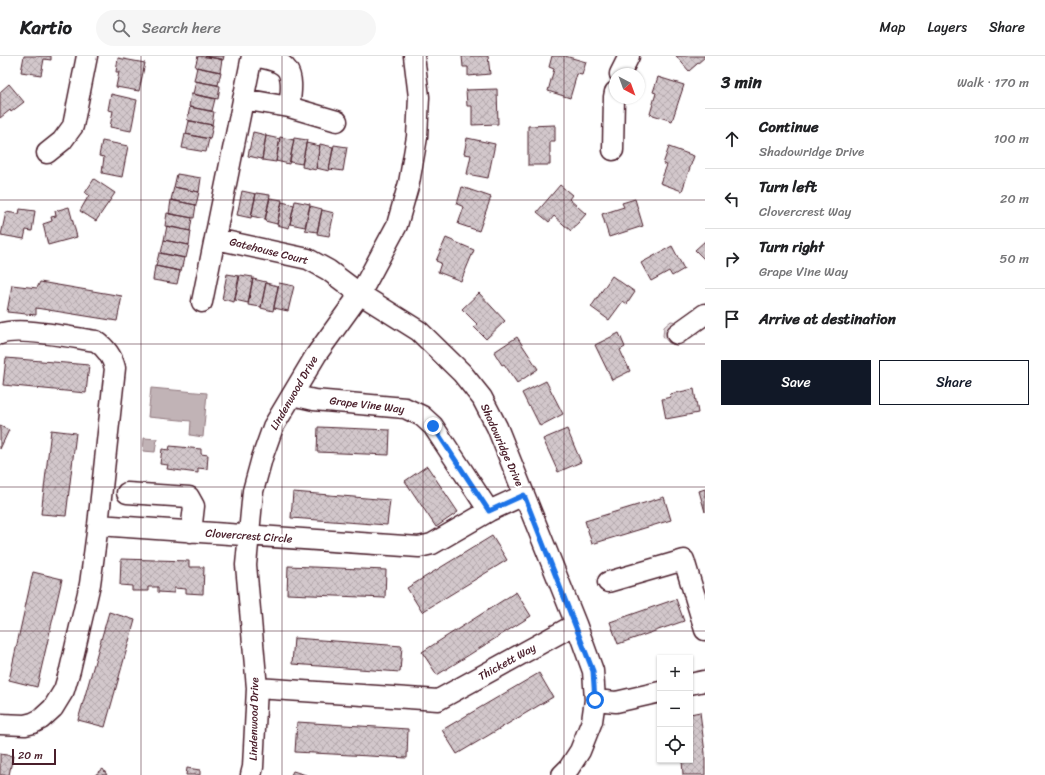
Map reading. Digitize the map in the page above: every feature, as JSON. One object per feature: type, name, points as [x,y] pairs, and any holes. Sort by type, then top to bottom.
[{"type":"street","points":[[47,153],[62,141],[73,126],[87,56]]},
{"type":"street","name":"Gatehouse Court","points":[[202,302],[252,56],[266,58],[277,62],[289,71],[292,80],[289,107]]},
{"type":"street","name":"Lindenwood Drive","points":[[251,775],[253,767],[257,688],[246,565],[253,491],[262,458],[273,427],[316,355],[360,294],[397,225],[409,183],[417,137],[419,97],[414,56]]},
{"type":"street","points":[[623,68],[629,56]]},
{"type":"street","points":[[243,99],[289,107],[338,121]]},
{"type":"street","points":[[613,150],[614,104]]},
{"type":"street","name":"Gatehouse Court","points":[[216,239],[308,259],[328,270],[360,294]]},
{"type":"street","name":"Shadowridge Drive","points":[[360,294],[419,331],[462,373],[482,398],[497,427],[576,624],[593,671],[595,700],[592,721],[580,751],[569,768],[562,775]]},
{"type":"street","points":[[677,334],[705,314]]},
{"type":"street","points":[[0,334],[9,331],[25,331],[96,341],[104,346],[112,357],[115,368],[90,584],[64,690],[53,708],[33,723],[25,725],[0,724]]},
{"type":"street","name":"Grape Vine Way","points":[[292,394],[314,400],[405,408],[422,416],[433,426],[489,511]]},
{"type":"street","points":[[127,493],[189,498],[194,506],[191,532]]},
{"type":"street","name":"Clovercrest Circle","points":[[98,525],[419,547],[432,544],[489,511],[524,495]]},
{"type":"street","points":[[608,582],[684,560],[705,630]]},
{"type":"street","name":"Thickett Way","points":[[257,688],[438,700],[576,624]]},
{"type":"street","points":[[595,700],[616,702],[657,693]]},
{"type":"green space","points":[[671,321],[678,322],[680,343],[669,343],[663,336],[664,327]]},
{"type":"shaded area","points":[[151,388],[207,393],[203,437],[190,435],[191,421],[148,417]]},
{"type":"shaded area","points":[[144,438],[157,439],[155,452],[143,451]]},
{"type":"building","points":[[24,56],[51,56],[51,60],[44,59],[41,75],[21,72]]},
{"type":"building","points":[[198,56],[222,59],[220,72],[195,67]]},
{"type":"building","points":[[205,56],[224,56],[223,60]]},
{"type":"building","points":[[462,56],[488,56],[490,74],[468,76],[468,67],[463,67]]},
{"type":"building","points":[[552,56],[565,56],[586,62],[582,75],[577,74],[570,98],[548,91],[554,69],[549,67]]},
{"type":"building","points":[[676,56],[705,56],[705,57],[689,71]]},
{"type":"building","points":[[118,58],[145,63],[139,91],[116,87],[119,72],[116,72]]},
{"type":"building","points":[[197,67],[221,72],[218,85],[194,81]]},
{"type":"building","points":[[658,77],[684,85],[672,121],[650,114],[656,93],[653,92]]},
{"type":"building","points":[[196,81],[220,86],[218,99],[193,94]]},
{"type":"building","points":[[9,84],[24,102],[0,118],[0,92]]},
{"type":"building","points":[[497,89],[498,124],[472,125],[472,106],[467,106],[466,90]]},
{"type":"building","points":[[111,94],[137,100],[131,131],[110,127],[113,111],[108,110]]},
{"type":"building","points":[[191,94],[215,99],[212,111],[189,107]]},
{"type":"building","points":[[190,107],[214,112],[212,125],[187,120]]},
{"type":"building","points":[[189,121],[213,125],[210,139],[186,134]]},
{"type":"building","points":[[555,125],[555,141],[550,141],[550,165],[528,165],[528,126]]},
{"type":"building","points":[[253,132],[266,135],[262,159],[248,156]]},
{"type":"building","points":[[185,134],[209,139],[206,152],[182,148]]},
{"type":"building","points":[[266,136],[280,139],[276,162],[262,160]]},
{"type":"building","points":[[280,137],[294,140],[289,164],[276,161]]},
{"type":"building","points":[[294,138],[307,140],[302,164],[290,162]]},
{"type":"building","points":[[467,138],[495,144],[488,178],[467,174],[471,155],[464,154]]},
{"type":"building","points":[[102,141],[128,146],[122,177],[102,173],[104,157],[99,156]]},
{"type":"building","points":[[306,143],[320,146],[316,170],[302,167]]},
{"type":"building","points":[[320,144],[333,147],[329,171],[316,168]]},
{"type":"building","points":[[334,145],[347,147],[343,171],[329,169]]},
{"type":"building","points":[[669,147],[694,156],[682,191],[660,183],[667,165],[663,164]]},
{"type":"building","points":[[177,174],[201,178],[199,192],[174,187]]},
{"type":"building","points":[[94,179],[115,193],[96,221],[80,211],[89,195],[85,193]]},
{"type":"building","points":[[560,185],[572,195],[569,199],[586,214],[571,231],[554,216],[549,222],[537,212]]},
{"type":"building","points":[[174,187],[199,192],[196,205],[171,200]]},
{"type":"building","points":[[462,187],[491,197],[479,231],[458,224],[464,207],[457,204]]},
{"type":"building","points":[[242,191],[256,194],[251,218],[237,215]]},
{"type":"building","points":[[256,193],[270,195],[265,219],[251,216]]},
{"type":"building","points":[[270,198],[282,200],[277,224],[265,221]]},
{"type":"building","points":[[635,199],[643,226],[609,237],[602,214],[624,207],[622,203]]},
{"type":"building","points":[[171,200],[196,205],[194,218],[169,214]]},
{"type":"building","points":[[295,201],[310,204],[305,227],[290,224]]},
{"type":"building","points":[[282,202],[294,205],[289,228],[277,225]]},
{"type":"building","points":[[310,206],[322,209],[317,232],[305,230]]},
{"type":"building","points":[[69,207],[77,237],[48,245],[43,224],[52,221],[51,217],[56,216],[55,211]]},
{"type":"building","points":[[20,209],[35,211],[32,231],[26,230],[24,239],[1,235],[6,212],[19,214]]},
{"type":"building","points":[[322,210],[334,213],[329,236],[317,234]]},
{"type":"building","points":[[167,213],[192,218],[190,231],[165,226]]},
{"type":"building","points":[[167,226],[191,231],[189,245],[164,240]]},
{"type":"building","points":[[446,238],[474,250],[461,281],[438,272],[441,263],[436,261]]},
{"type":"building","points":[[164,240],[189,245],[186,258],[161,253]]},
{"type":"building","points":[[705,241],[705,260],[695,250]]},
{"type":"building","points":[[672,246],[684,269],[672,276],[669,271],[651,281],[641,263]]},
{"type":"building","points":[[159,253],[184,258],[181,271],[156,266]]},
{"type":"building","points":[[155,266],[180,271],[177,284],[153,280]]},
{"type":"building","points":[[227,274],[239,276],[234,302],[222,299]]},
{"type":"building","points":[[240,275],[253,277],[248,303],[235,300]]},
{"type":"building","points":[[612,276],[635,292],[627,304],[623,301],[609,320],[591,307]]},
{"type":"building","points":[[253,279],[266,282],[261,307],[248,305]]},
{"type":"building","points":[[40,282],[122,296],[117,321],[36,308],[36,315],[7,312],[12,285],[37,288]]},
{"type":"building","points":[[266,283],[278,286],[273,311],[261,308]]},
{"type":"building","points":[[279,283],[294,286],[288,311],[274,308]]},
{"type":"building","points":[[479,293],[505,321],[486,339],[474,327],[477,324],[462,309]]},
{"type":"building","points":[[619,333],[625,347],[620,350],[630,371],[612,380],[595,345]]},
{"type":"building","points":[[517,337],[538,369],[517,383],[504,364],[502,365],[494,352]]},
{"type":"building","points":[[6,358],[89,365],[86,393],[3,385]]},
{"type":"building","points":[[546,381],[563,414],[540,426],[522,393]]},
{"type":"building","points":[[694,389],[698,413],[666,419],[662,399],[671,397],[670,394]]},
{"type":"building","points":[[0,426],[9,430],[0,449]]},
{"type":"building","points":[[318,427],[390,430],[389,455],[317,452]]},
{"type":"building","points":[[567,429],[581,462],[558,472],[543,439]]},
{"type":"building","points":[[51,430],[76,433],[66,516],[41,514]]},
{"type":"building","points":[[170,446],[201,449],[201,454],[208,455],[207,469],[198,468],[198,473],[167,469],[168,465],[160,464],[162,449],[169,450]]},
{"type":"building","points":[[427,466],[458,512],[436,527],[405,481]]},
{"type":"building","points":[[705,489],[705,512],[699,491]]},
{"type":"building","points":[[293,492],[390,500],[387,525],[291,518]]},
{"type":"building","points":[[664,497],[671,520],[592,544],[585,521]]},
{"type":"building","points":[[492,536],[507,560],[422,612],[407,588]]},
{"type":"building","points":[[121,559],[189,561],[189,567],[204,567],[203,594],[186,593],[186,589],[174,588],[174,593],[158,592],[158,587],[148,587],[148,591],[132,591],[132,586],[120,585]]},
{"type":"building","points":[[288,566],[386,570],[385,598],[287,594]]},
{"type":"building","points":[[33,572],[62,579],[37,687],[9,680]]},
{"type":"building","points":[[516,592],[531,616],[437,675],[422,652]]},
{"type":"building","points":[[676,599],[684,621],[618,644],[610,622]]},
{"type":"building","points":[[109,612],[135,620],[105,727],[78,720]]},
{"type":"building","points":[[294,638],[402,646],[400,672],[292,664]]},
{"type":"building","points":[[539,673],[553,697],[457,754],[442,730]]},
{"type":"building","points":[[700,712],[705,753],[705,775],[683,775],[682,763],[693,763],[693,713]]},
{"type":"building","points":[[297,722],[408,729],[407,758],[295,752]]},
{"type":"building","points":[[0,754],[13,756],[9,775],[0,775]]},
{"type":"building","points":[[187,768],[200,770],[200,775],[186,775]]},
{"type":"building","points":[[103,769],[107,775],[95,775]]},
{"type":"building","points":[[293,771],[306,775],[291,775]]},
{"type":"route","points":[[433,426],[489,511],[524,495],[576,624],[593,671],[595,700]]}]
